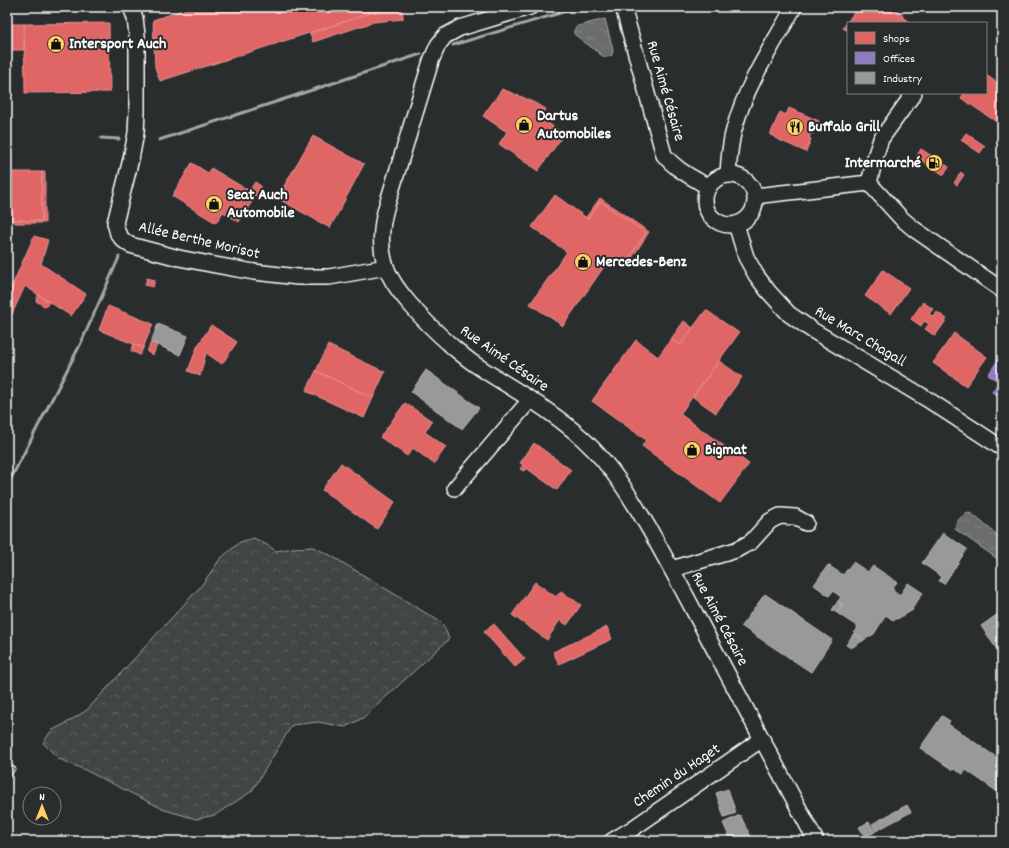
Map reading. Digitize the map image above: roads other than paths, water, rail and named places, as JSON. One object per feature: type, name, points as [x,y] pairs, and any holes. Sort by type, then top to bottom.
[{"type":"street","name":"Allée Berthe Morisot","points":[[132,7],[137,35],[137,112],[136,133],[131,159],[115,223],[118,234],[123,240],[130,245],[214,266],[298,277],[329,277],[386,267]]},
{"type":"street","name":"Rue Aimé Césaire","points":[[530,7],[460,28],[445,36],[438,45],[430,66],[386,208],[381,243],[382,255],[386,267],[397,289],[436,332],[471,362],[566,425],[600,456],[616,476],[633,501],[672,569],[816,841]]},
{"type":"street","name":"Rue Aimé Césaire","points":[[623,7],[664,155],[670,163],[708,187]]},
{"type":"street","points":[[728,174],[730,145],[745,97],[758,70],[794,7]]},
{"type":"street","points":[[869,183],[881,139],[913,94]]},
{"type":"street","points":[[728,174],[740,176],[746,180],[750,184],[755,196],[754,206],[746,220],[730,225],[718,222],[709,215],[705,198],[708,187],[712,182],[716,178],[728,174]]},
{"type":"street","points":[[755,196],[869,183]]},
{"type":"street","points":[[869,183],[900,218],[1002,290]]},
{"type":"street","name":"Rue Marc Chagall","points":[[736,224],[746,257],[756,275],[788,314],[927,399],[1002,448]]},
{"type":"street","points":[[455,488],[530,400]]},
{"type":"street","points":[[672,569],[736,550],[751,542],[770,521],[780,516],[795,517],[806,523]]},
{"type":"street","name":"Chemin du Haget","points":[[612,841],[632,829],[762,739]]},
{"type":"water","points":[[605,19],[613,50],[612,55],[608,57],[604,57],[574,34],[574,29],[578,26]]},
{"type":"water","points":[[968,513],[972,514],[1002,539],[1002,562],[955,529],[959,519]]},
{"type":"waterway","points":[[453,45],[580,7]]},
{"type":"waterway","points":[[159,140],[421,54]]},
{"type":"waterway","points":[[101,138],[119,139]]},
{"type":"waterway","points":[[7,486],[81,343],[119,257]]},
{"type":"place","name":"Intersport Auch","points":[[56,44]]},
{"type":"place","name":"Dartus Automobiles","points":[[524,125]]},
{"type":"place","name":"Buffalo Grill","points":[[795,127]]},
{"type":"place","name":"Intermarché","points":[[934,163]]},
{"type":"place","name":"Seat Auch Automobile","points":[[214,204]]},
{"type":"place","name":"Mercedes-Benz","points":[[583,262]]},
{"type":"place","name":"Bigmat","points":[[692,450]]}]
